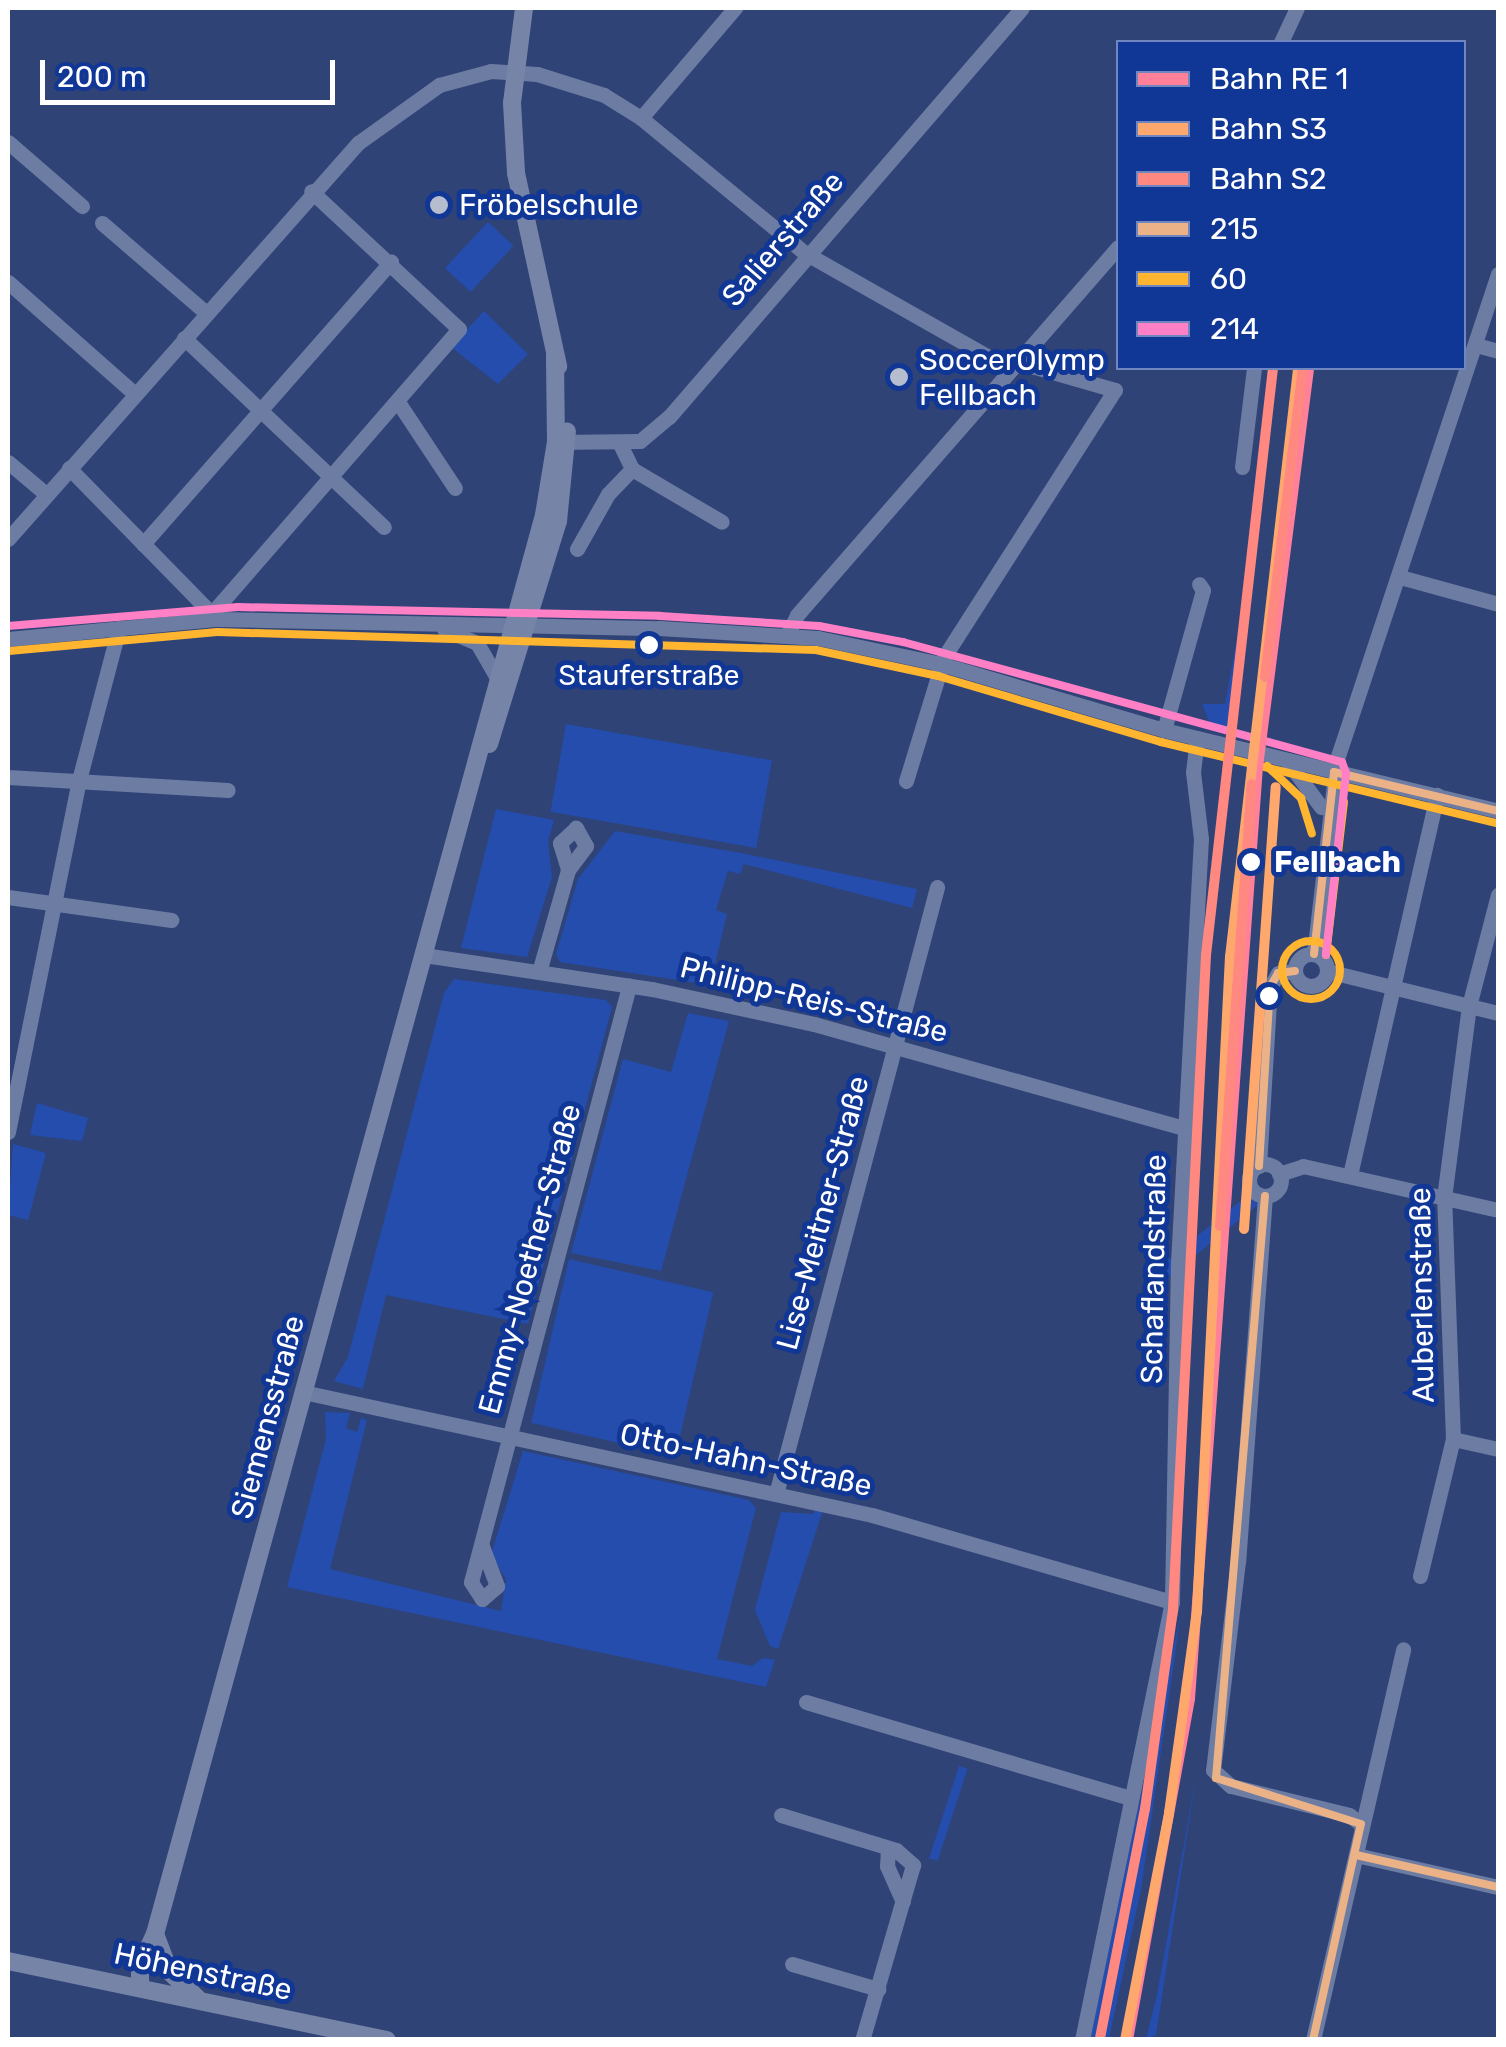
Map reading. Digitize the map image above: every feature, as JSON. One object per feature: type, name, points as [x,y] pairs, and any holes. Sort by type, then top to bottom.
[{"type":"main road","points":[[517,628],[562,442],[555,357],[516,173],[514,72],[524,8]]},
{"type":"main road","name":"Siemensstraße","points":[[450,862],[496,676],[517,628]]},
{"type":"main road","name":"Siemensstraße","points":[[140,1987],[158,1941],[303,1392],[517,628]]},
{"type":"main road","points":[[158,1941],[169,1971],[198,1998]]},
{"type":"main road","name":"Höhenstraße","points":[[8,1960],[387,2040]]},
{"type":"street","points":[[641,118],[736,8]]},
{"type":"street","name":"Salierstraße","points":[[562,442],[640,441],[669,417],[805,254],[1022,8]]},
{"type":"street","points":[[1282,40],[1296,8]]},
{"type":"street","points":[[8,539],[311,191],[389,115],[422,94],[464,77],[514,72],[604,96],[641,118],[805,254],[1016,362],[1114,390],[942,664],[906,781]]},
{"type":"street","points":[[8,142],[82,206]]},
{"type":"street","points":[[215,616],[460,328],[311,191]]},
{"type":"street","points":[[102,223],[205,312]]},
{"type":"street","points":[[787,635],[797,615],[1116,249]]},
{"type":"street","points":[[143,544],[391,262]]},
{"type":"street","points":[[1324,829],[1321,807],[1498,274]]},
{"type":"street","points":[[8,282],[134,394]]},
{"type":"street","points":[[184,338],[384,527]]},
{"type":"street","points":[[1476,344],[1498,351]]},
{"type":"street","points":[[1242,466],[1254,370]]},
{"type":"street","points":[[398,402],[455,488]]},
{"type":"street","points":[[620,444],[632,468],[722,522]]},
{"type":"street","points":[[8,462],[46,494]]},
{"type":"street","points":[[70,468],[215,616]]},
{"type":"street","points":[[577,549],[608,494],[632,468]]},
{"type":"street","points":[[1400,577],[1498,604]]},
{"type":"street","points":[[1164,730],[1203,590],[1199,584]]},
{"type":"street","points":[[8,639],[215,616],[787,635],[942,664],[1164,730],[1498,811]]},
{"type":"street","points":[[436,626],[478,643],[496,676]]},
{"type":"street","points":[[8,1132],[78,780],[119,628]]},
{"type":"street","name":"Schaflandstraße","points":[[1082,2040],[1172,1602],[1184,1128],[1201,856],[1193,772],[1197,738]]},
{"type":"street","points":[[1285,760],[1321,807]]},
{"type":"street","points":[[1334,772],[1324,829],[1314,954],[1327,972],[1498,1013]]},
{"type":"street","points":[[8,777],[228,790]]},
{"type":"street","points":[[1350,1176],[1437,796]]},
{"type":"street","points":[[539,972],[568,870]]},
{"type":"street","name":"Lise-Meitner-Straße","points":[[776,1494],[937,887]]},
{"type":"street","points":[[8,897],[170,920]]},
{"type":"street","name":"Auberlenstraße","points":[[1420,1576],[1453,1438],[1444,1198],[1468,1006],[1497,905]]},
{"type":"street","points":[[1295,970],[1299,959],[1314,954]]},
{"type":"street","name":"Philipp-Reis-Straße","points":[[424,955],[629,986],[896,1046],[1184,1128]]},
{"type":"street","points":[[1295,970],[1311,986],[1327,972]]},
{"type":"street","points":[[1266,1196],[1249,1180],[1260,1166],[1270,986],[1278,973],[1295,970]]},
{"type":"street","name":"Emmy-Noether-Straße","points":[[482,1546],[629,986]]},
{"type":"street","points":[[1260,1166],[1280,1174],[1303,1166],[1498,1210]]},
{"type":"street","points":[[1266,1196],[1278,1189],[1280,1174]]},
{"type":"street","points":[[1266,1196],[1216,1778],[1349,1815],[1360,1824]]},
{"type":"street","name":"Otto-Hahn-Straße","points":[[303,1392],[872,1514],[1172,1602]]},
{"type":"street","points":[[1453,1438],[1498,1449]]},
{"type":"street","points":[[1312,2040],[1403,1649]]},
{"type":"street","points":[[806,1702],[1131,1798]]},
{"type":"street","points":[[780,1816],[888,1848],[913,1865],[862,2040]]},
{"type":"street","points":[[888,1848],[886,1866],[904,1902]]},
{"type":"street","points":[[1356,1855],[1498,1887]]},
{"type":"street","points":[[792,1964],[878,1989]]},
{"type":"shaded area","points":[[488,222],[514,246],[471,292],[445,268]]},
{"type":"shaded area","points":[[484,311],[528,354],[498,384],[451,347]]},
{"type":"shaded area","points":[[1246,591],[1228,729],[1209,721],[1202,704],[1225,704]]},
{"type":"shaded area","points":[[566,724],[772,760],[756,848],[551,812]]},
{"type":"shaded area","points":[[496,809],[554,820],[548,841],[552,877],[527,957],[461,948]]},
{"type":"shaded area","points":[[615,831],[917,889],[912,908],[744,864],[740,874],[728,871],[716,910],[727,914],[710,985],[560,962],[556,954],[578,879]]},
{"type":"shaded area","points":[[454,979],[606,1000],[612,1007],[528,1324],[386,1295],[363,1389],[334,1381],[348,1357],[444,993]]},
{"type":"shaded area","points":[[688,1013],[729,1021],[661,1271],[571,1253],[623,1059],[671,1072]]},
{"type":"shaded area","points":[[37,1103],[88,1118],[82,1141],[30,1135]]},
{"type":"shaded area","points":[[13,1144],[46,1153],[28,1220],[8,1215]]},
{"type":"shaded area","points":[[1249,1194],[1258,1205],[1158,1286],[1149,1275]]},
{"type":"shaded area","points":[[569,1259],[713,1292],[675,1456],[531,1423]]},
{"type":"shaded area","points":[[325,1412],[350,1413],[346,1428],[357,1432],[361,1418],[367,1420],[330,1569],[501,1611],[506,1579],[491,1555],[523,1451],[749,1500],[756,1508],[717,1659],[752,1666],[763,1658],[775,1660],[766,1687],[287,1587],[326,1439]]},
{"type":"shaded area","points":[[816,1505],[824,1507],[778,1649],[770,1646],[755,1610],[781,1512],[813,1514]]},
{"type":"shaded area","points":[[1181,1613],[1141,1890],[1109,2039],[1087,2040]]},
{"type":"shaded area","points":[[959,1766],[968,1769],[938,1861],[929,1858]]},
{"type":"shaded area","points":[[1197,1771],[1156,2035],[1146,2039],[1157,1995]]},
{"type":"transit line","points":[[1128,2040],[1190,1699],[1258,767],[1309,370]]},
{"type":"transit line","name":"214","points":[[8,626],[238,607],[660,616],[819,626],[903,642],[1342,762],[1346,773],[1326,955]]},
{"type":"transit line","name":"60","points":[[9,651],[217,632],[816,650],[938,676],[1161,742],[1495,823]]},
{"type":"transit line","name":"60","points":[[1267,766],[1301,798],[1312,833]]},
{"type":"transit line","name":"215","points":[[1334,772],[1498,811]]},
{"type":"transit line","name":"215","points":[[1314,954],[1334,772]]},
{"type":"transit line","name":"60","points":[[1326,955],[1344,802]]},
{"type":"transit line","name":"60","points":[[1311,941],[1331,950],[1340,970],[1331,990],[1311,999],[1291,990],[1282,970],[1291,950],[1311,941]]},
{"type":"transit line","name":"215","points":[[1259,1166],[1270,987],[1278,973],[1295,971]]},
{"type":"transit line","name":"215","points":[[1216,1778],[1265,1196]]},
{"type":"transit line","name":"215","points":[[1216,1778],[1361,1824]]},
{"type":"transit line","name":"215","points":[[1313,2040],[1361,1824]]},
{"type":"transit line","name":"215","points":[[1356,1855],[1498,1887]]},
{"type":"rail line","name":"S2","points":[[1100,2038],[1145,1809],[1173,1609],[1206,955],[1273,370]]},
{"type":"rail line","name":"S3","points":[[1125,2040],[1169,1813],[1197,1612],[1230,957],[1298,370]]},
{"type":"rail line","name":"S2","points":[[1265,677],[1303,370]]},
{"type":"rail line","name":"S2","points":[[1220,1226],[1252,784]]},
{"type":"rail line","name":"S3","points":[[1244,1229],[1276,787]]},
{"type":"place","name":"Fröbelschule","points":[[439,205]]},
{"type":"place","name":"SoccerOlymp Fellbach","points":[[899,377]]},
{"type":"place","name":"Stauferstraße","points":[[649,645]]},
{"type":"place","name":"Fellbach","points":[[1251,862]]}]
